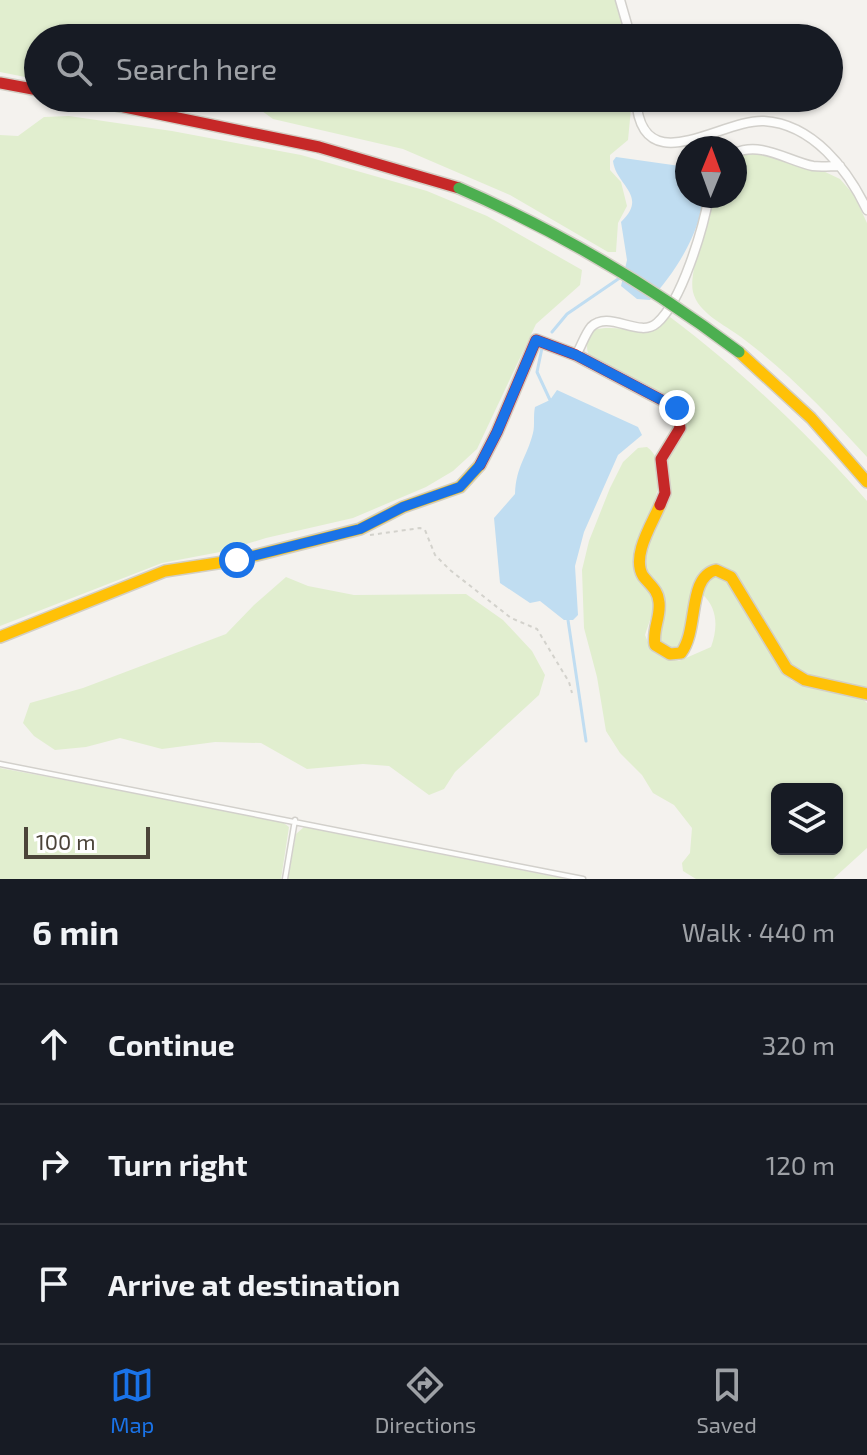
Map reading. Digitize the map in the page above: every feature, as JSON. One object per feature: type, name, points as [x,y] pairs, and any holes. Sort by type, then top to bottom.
[{"type":"street","points":[[620,0],[627,24]]},
{"type":"street","points":[[0,83],[24,87]]},
{"type":"street","points":[[152,112],[319,145],[403,168],[513,211],[619,266],[664,295],[739,352],[811,418],[867,482]]},
{"type":"street","points":[[637,112],[644,131],[672,143],[692,141],[764,121],[782,125],[822,146],[857,190],[867,210]]},
{"type":"street","points":[[747,150],[766,151],[813,166],[840,166]]},
{"type":"street","points":[[576,355],[591,327],[599,323],[618,322],[647,328],[657,324],[679,292],[707,208]]},
{"type":"street","points":[[0,637],[165,571],[237,560],[360,529],[403,507],[460,487],[480,465],[536,340],[576,355],[677,408],[680,428],[661,459],[665,493],[640,553],[642,574],[658,593],[660,607],[653,636],[655,645],[673,655],[684,650],[691,639],[700,582],[705,573],[716,570],[731,577],[787,669],[796,677],[867,694]]},
{"type":"lane","points":[[0,764],[583,879]]},
{"type":"lane","points":[[285,879],[295,820]]},
{"type":"path","points":[[360,529],[363,534],[370,535],[420,528],[425,530],[435,555],[450,570],[511,618],[537,629],[569,682],[572,693]]},
{"type":"green space","points":[[0,0],[616,0],[624,24],[24,24],[24,77],[0,72]]},
{"type":"green space","points":[[263,112],[631,112],[628,140],[610,155],[610,170],[621,182],[627,206],[618,223],[616,252],[608,252],[510,195],[403,149],[273,119]]},
{"type":"green space","points":[[69,116],[301,155],[427,191],[487,216],[582,270],[580,285],[536,324],[477,449],[453,471],[426,487],[353,518],[220,552],[162,563],[0,626],[0,135],[18,136],[44,117]]},
{"type":"green space","points":[[747,153],[764,153],[823,171],[840,179],[854,195],[867,223],[867,457],[791,379],[700,306],[692,283],[710,208],[747,208]]},
{"type":"green space","points":[[670,317],[773,404],[867,501],[867,690],[801,675],[791,667],[733,572],[719,567],[707,568],[698,574],[688,636],[680,648],[670,650],[656,640],[663,605],[642,562],[668,493],[664,460],[684,428],[684,415],[679,405],[590,357],[587,346],[594,330],[652,328]]},
{"type":"green space","points":[[647,447],[655,456],[659,468],[656,497],[635,552],[653,598],[653,611],[645,635],[650,647],[660,656],[679,661],[711,647],[715,633],[714,612],[702,594],[706,579],[717,577],[733,587],[782,672],[792,681],[863,699],[867,703],[867,848],[833,879],[696,879],[683,871],[682,863],[690,853],[692,828],[674,805],[653,793],[606,731],[597,677],[584,628],[582,570],[589,541],[623,462],[638,448]]},
{"type":"green space","points":[[286,577],[308,586],[354,595],[466,594],[503,620],[532,651],[545,675],[539,695],[455,772],[444,789],[429,795],[389,766],[363,764],[307,769],[261,743],[215,742],[162,749],[120,738],[86,747],[55,750],[34,736],[23,723],[30,703],[83,688],[226,634]]},
{"type":"green space","points":[[0,768],[280,820],[289,827],[281,879],[0,879]]},
{"type":"green space","points":[[304,827],[566,879],[288,879],[296,834]]},
{"type":"water","points":[[616,157],[675,165],[675,208],[701,208],[685,252],[650,300],[637,299],[621,286],[627,260],[621,222],[629,213],[632,197],[615,170],[613,161]]},
{"type":"water","points":[[557,390],[638,427],[642,435],[618,455],[584,532],[575,566],[578,615],[573,620],[564,620],[540,601],[530,603],[500,583],[494,518],[515,494],[517,476],[533,433],[535,407],[550,400]]},
{"type":"waterway","points":[[552,332],[567,314],[624,275]]},
{"type":"waterway","points":[[542,348],[537,372],[550,400]]},
{"type":"waterway","points":[[568,620],[586,741]]},
{"type":"traffic: slow","points":[[739,352],[811,418],[867,482]]},
{"type":"traffic: slow","points":[[0,637],[165,571],[237,560],[360,529],[403,507],[460,487],[480,465]]},
{"type":"traffic: slow","points":[[660,505],[639,559],[643,576],[658,598],[655,645],[670,654],[681,653],[690,631],[701,583],[716,570],[731,577],[787,669],[805,680],[867,694]]},
{"type":"traffic: jam","points":[[0,83],[24,87]]},
{"type":"traffic: jam","points":[[149,112],[319,147],[459,188]]},
{"type":"traffic: jam","points":[[480,465],[536,340],[576,355],[677,408],[680,428],[661,459],[665,493],[660,505]]},
{"type":"traffic: fast","points":[[459,188],[533,223],[604,262],[739,352]]},
{"type":"route","points":[[237,560],[360,529],[403,507],[460,487],[480,465],[536,340],[576,355],[677,408]]}]
